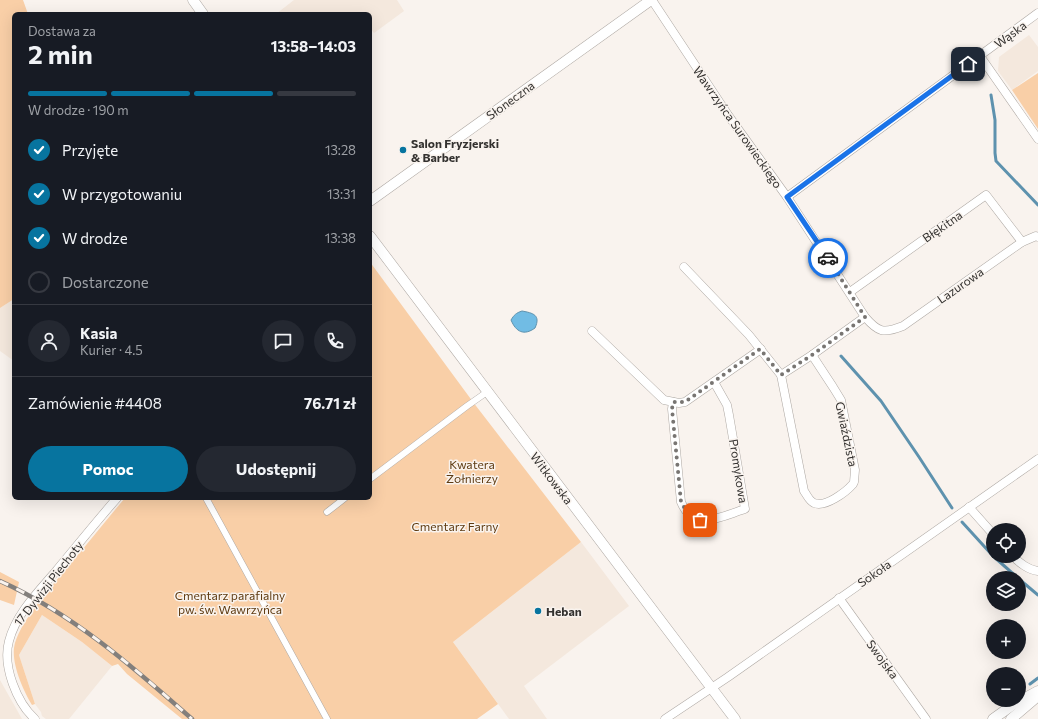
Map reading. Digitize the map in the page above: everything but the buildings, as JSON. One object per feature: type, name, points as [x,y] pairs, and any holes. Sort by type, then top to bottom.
[{"type":"street","points":[[193,0],[202,12]]},
{"type":"street","name":"Wawrzyńca Surowieckiego","points":[[651,0],[728,115],[787,197],[865,317],[874,327],[881,331]]},
{"type":"street","name":"Słoneczna","points":[[372,200],[651,0]]},
{"type":"street","name":"Wąska","points":[[787,197],[1038,13]]},
{"type":"street","points":[[980,56],[1038,138]]},
{"type":"street","name":"Błękitna","points":[[850,292],[986,195],[1022,242]]},
{"type":"street","name":"Lazurowa","points":[[881,331],[888,332],[902,326],[1022,242],[1036,236],[1038,237]]},
{"type":"street","name":"Witkowska","points":[[372,239],[735,719]]},
{"type":"street","name":"Gwiaździsta","points":[[684,267],[749,335],[781,375],[804,491],[810,500],[816,504],[823,504],[829,502],[853,484],[855,470],[840,400],[812,355]]},
{"type":"street","points":[[781,375],[865,317]]},
{"type":"street","points":[[592,332],[664,400],[673,402],[685,402],[760,349]]},
{"type":"street","name":"Promykowa","points":[[673,402],[672,409],[681,502],[684,508],[689,515],[694,518],[706,521],[745,509],[730,415],[727,405],[714,382]]},
{"type":"street","points":[[372,477],[487,392]]},
{"type":"street","name":"Sokoła","points":[[665,719],[728,677],[1038,459]]},
{"type":"street","name":"17 Dywizji Piechoty","points":[[35,719],[27,712],[9,672],[7,658],[8,642],[14,626],[34,598],[114,500]]},
{"type":"street","points":[[207,500],[327,719]]},
{"type":"street","points":[[327,512],[342,500]]},
{"type":"street","points":[[969,507],[986,526]]},
{"type":"street","points":[[1021,563],[1034,571],[1038,571]]},
{"type":"street","name":"Swojska","points":[[839,598],[926,719]]},
{"type":"street","points":[[994,719],[1014,704],[1038,691]]},
{"type":"street","points":[[1011,719],[1038,696]]},
{"type":"shaded area","points":[[294,0],[397,0],[404,11],[374,33],[372,30],[372,12],[279,12]]},
{"type":"shaded area","points":[[1029,35],[1038,47],[1038,71],[1012,90],[998,71],[999,57]]},
{"type":"shaded area","points":[[12,300],[12,360],[0,351],[0,308]]},
{"type":"shaded area","points":[[581,542],[629,606],[524,686],[547,719],[509,719],[453,642]]},
{"type":"shaded area","points":[[42,615],[82,642],[112,666],[69,719],[46,719],[42,716],[35,704],[19,655]]},
{"type":"shaded area","points":[[0,680],[22,719],[0,719]]},
{"type":"green space","points":[[0,0],[23,0],[27,12],[12,12],[12,300],[0,308]]},
{"type":"green space","points":[[1038,73],[1038,129],[1012,90]]},
{"type":"green space","points":[[372,265],[473,402],[581,542],[453,642],[498,704],[477,719],[182,719],[127,674],[118,664],[112,666],[82,642],[42,615],[19,655],[35,704],[32,705],[16,670],[14,648],[17,638],[29,615],[123,500],[372,500]]},
{"type":"green space","points":[[0,572],[19,582],[14,605],[0,600]]},
{"type":"water","points":[[522,311],[535,315],[537,320],[535,328],[527,332],[521,332],[518,330],[511,320],[515,314]]},
{"type":"waterway","points":[[991,95],[995,120],[996,161],[1038,205]]},
{"type":"waterway","points":[[841,356],[881,401],[952,508]]},
{"type":"waterway","points":[[962,522],[986,548]]},
{"type":"waterway","points":[[1001,563],[1010,571]]},
{"type":"waterway","points":[[1026,585],[1038,595]]},
{"type":"waterway","points":[[1030,684],[1038,678]]},
{"type":"railway","points":[[0,581],[27,594],[52,609],[101,642],[192,719]]},
{"type":"way so far","points":[[700,520],[689,515],[681,502],[672,409],[673,402],[685,402],[760,349],[781,375],[865,317],[828,258]]},
{"type":"place","name":"Salon Fryzjerski & Barber","points":[[403,150]]},
{"type":"place","name":"Heban","points":[[538,611]]},
{"type":"route","points":[[828,258],[787,197],[968,64]]},
{"type":"park label","name":"Kwatera Żołnierzy","points":[[472,471]]},
{"type":"park label","name":"Cmentarz Farny","points":[[455,526]]},
{"type":"park label","name":"Cmentarz parafialny pw. św. Wawrzyńca","points":[[230,602]]}]
